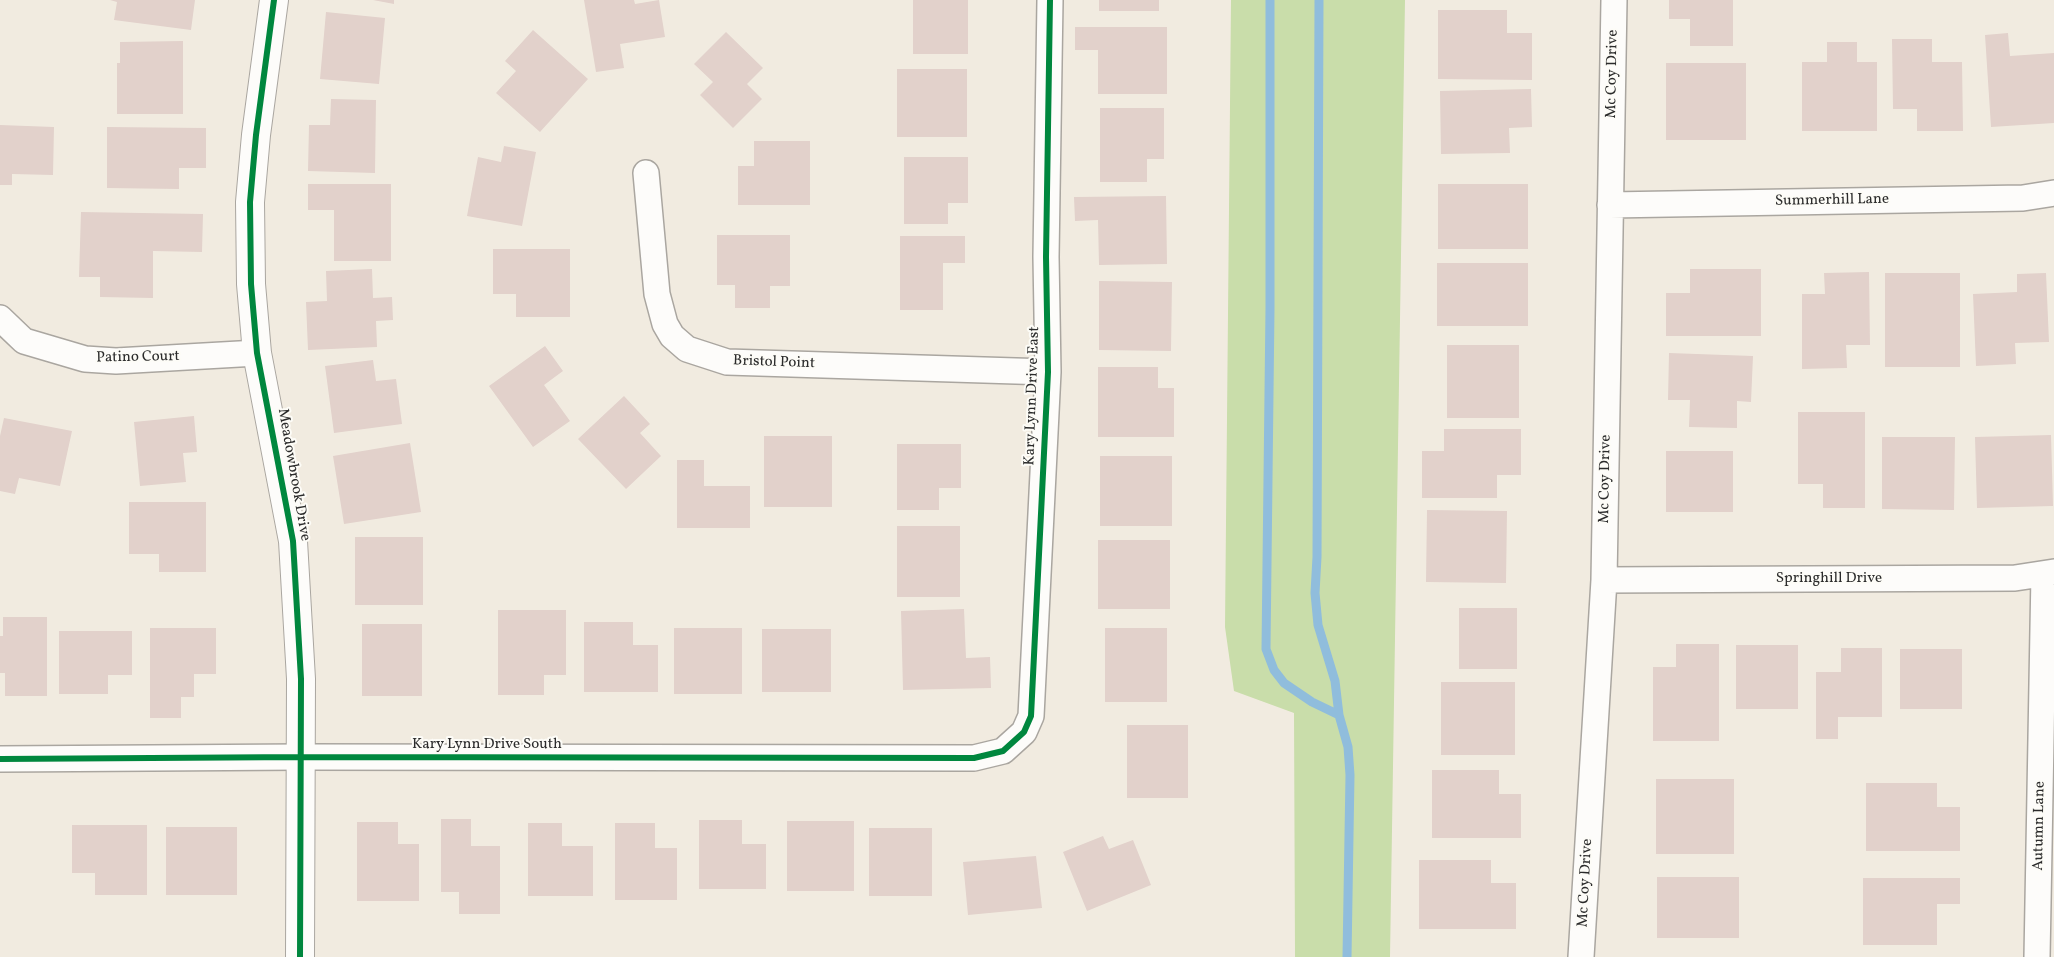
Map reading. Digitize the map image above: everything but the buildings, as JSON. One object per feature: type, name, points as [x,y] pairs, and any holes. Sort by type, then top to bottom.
[{"type":"street","name":"Meadowbrook Drive","points":[[274,0],[256,135],[250,202],[251,284],[257,354],[293,541],[301,679],[300,957]]},
{"type":"street","name":"Kary Lynn Drive East","points":[[974,758],[1003,751],[1024,732],[1031,716],[1048,372],[1046,257],[1050,0]]},
{"type":"street","name":"Mc Coy Drive","points":[[1581,957],[1604,580],[1614,0]]},
{"type":"street","name":"Bristol Point","points":[[646,173],[657,294],[665,324],[672,336],[688,349],[727,362],[1048,372]]},
{"type":"street","name":"Summerhill Lane","points":[[1610,205],[2023,198],[2054,193]]},
{"type":"street","name":"Patino Court","points":[[0,318],[24,341],[85,359],[116,361],[257,354]]},
{"type":"street","name":"Springhill Drive","points":[[1604,580],[2015,578],[2049,573]]},
{"type":"street","name":"Autumn Lane","points":[[2037,957],[2049,573]]},
{"type":"street","name":"Kary Lynn Drive South","points":[[0,759],[302,757],[974,758]]},
{"type":"green space","points":[[1231,0],[1405,0],[1390,957],[1295,957],[1294,713],[1234,691],[1225,627]]},
{"type":"waterway","points":[[1270,0],[1270,308],[1266,649],[1274,670],[1284,683],[1312,702],[1339,715]]},
{"type":"waterway","points":[[1319,0],[1317,557],[1315,593],[1318,625],[1335,681],[1339,715],[1348,747],[1350,775],[1347,957]]},
{"type":"cycle path","points":[[274,0],[256,135],[250,202],[251,284],[257,353],[293,541],[301,679],[300,957]]},
{"type":"cycle path","points":[[0,759],[302,757],[974,758],[1003,751],[1024,732],[1031,716],[1048,372],[1046,257],[1050,0]]}]
